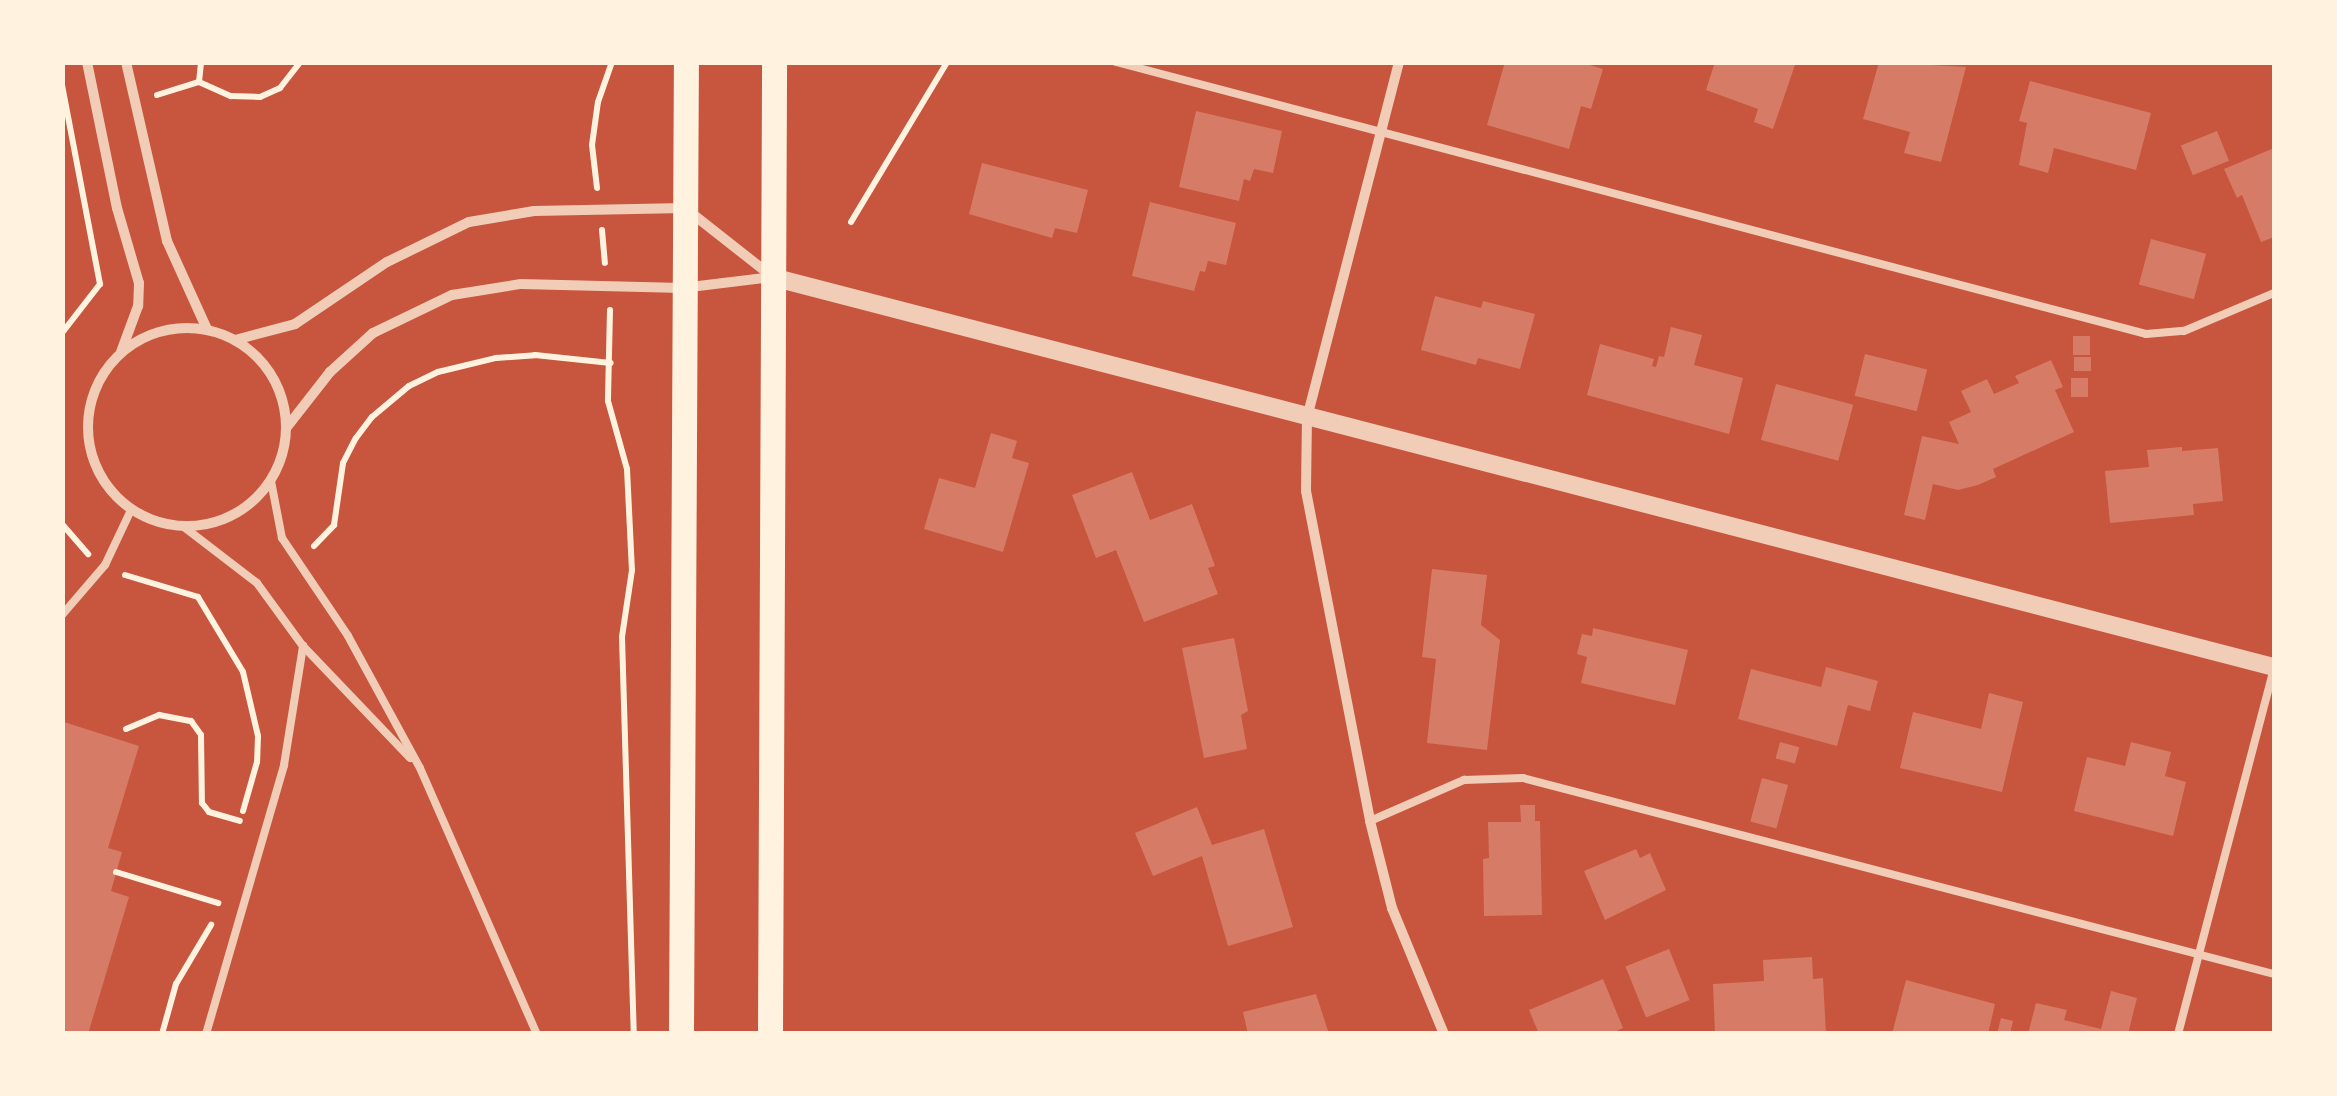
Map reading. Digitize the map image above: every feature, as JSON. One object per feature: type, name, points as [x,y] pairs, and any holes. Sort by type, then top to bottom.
[{"type":"main road","points":[[681,1034],[686,62]]},
{"type":"main road","points":[[770,1034],[774,62]]},
{"type":"street","points":[[87,62],[117,208],[139,283],[138,306],[121,352],[93,394],[89,446],[97,470],[131,510],[156,522],[184,527],[218,522],[249,506],[271,480],[283,455],[287,427],[272,377],[257,356],[235,340],[207,329],[162,331],[121,352]]},
{"type":"street","points":[[126,62],[167,240],[207,329]]},
{"type":"street","points":[[1399,62],[1307,417],[1306,492],[1370,821],[1392,908],[1444,1034]]},
{"type":"street","points":[[235,340],[295,324],[388,262],[468,222],[534,211],[684,208],[772,277]]},
{"type":"street","points":[[287,427],[330,372],[373,332],[452,295],[521,284],[682,288],[772,277],[2274,667]]},
{"type":"lane","points":[[1116,62],[2146,334],[2184,331],[2274,292]]},
{"type":"lane","points":[[271,480],[288,549],[348,636],[420,768],[536,1034]]},
{"type":"lane","points":[[62,616],[106,565],[131,510]]},
{"type":"lane","points":[[184,527],[257,583],[304,646],[420,768]]},
{"type":"lane","points":[[206,1034],[284,765],[304,646]]},
{"type":"lane","points":[[2178,1034],[2274,667]]},
{"type":"lane","points":[[1370,821],[1464,780],[1522,778],[2274,974]]},
{"type":"path","points":[[199,82],[201,62]]},
{"type":"path","points":[[169,91],[199,82],[231,96],[260,97],[280,88],[300,62]]},
{"type":"path","points":[[851,222],[946,62]]},
{"type":"path","points":[[62,85],[100,284],[62,334]]},
{"type":"path","points":[[313,547],[334,525],[343,463],[356,438],[372,417],[409,386],[448,369],[496,358],[535,355],[611,363],[608,401],[628,468],[632,570],[622,656],[634,1034]]},
{"type":"path","points":[[62,524],[90,556],[106,565],[143,584],[198,597],[228,643],[242,672],[258,736],[256,762],[236,838]]},
{"type":"path","points":[[126,729],[159,715],[191,721],[202,735],[202,803],[210,812],[240,821]]},
{"type":"path","points":[[116,872],[218,903]]},
{"type":"path","points":[[162,1034],[176,984],[212,924],[222,887]]},
{"type":"building","points":[[1505,62],[1580,62],[1603,69],[1591,109],[1581,106],[1569,149],[1487,125]]},
{"type":"building","points":[[1715,62],[1796,62],[1773,129],[1754,122],[1758,109],[1706,90]]},
{"type":"building","points":[[1879,62],[1966,67],[1941,162],[1904,153],[1910,132],[1863,119]]},
{"type":"building","points":[[2030,81],[2151,113],[2136,170],[2054,148],[2048,173],[2019,165],[2027,123],[2019,121]]},
{"type":"building","points":[[1196,111],[1282,131],[1273,173],[1254,169],[1250,181],[1244,179],[1239,201],[1179,187]]},
{"type":"building","points":[[2217,131],[2229,161],[2193,175],[2181,146]]},
{"type":"building","points":[[2274,148],[2274,237],[2261,242],[2242,195],[2237,198],[2224,169]]},
{"type":"building","points":[[982,163],[1088,190],[1077,233],[1055,228],[1052,238],[969,214]]},
{"type":"building","points":[[1150,202],[1236,223],[1226,265],[1208,261],[1205,272],[1200,271],[1194,291],[1132,276]]},
{"type":"building","points":[[2151,239],[2206,254],[2194,299],[2139,284]]},
{"type":"building","points":[[1435,296],[1481,308],[1483,301],[1535,314],[1520,369],[1478,358],[1476,365],[1421,350]]},
{"type":"building","points":[[1671,327],[1702,335],[1694,365],[1743,378],[1729,434],[1587,395],[1600,344],[1654,359],[1652,366],[1656,367],[1659,356],[1664,357]]},
{"type":"building","points":[[2073,336],[2090,336],[2090,355],[2073,355]]},
{"type":"building","points":[[1865,354],[1927,369],[1917,411],[1855,396]]},
{"type":"building","points":[[2074,357],[2091,357],[2091,371],[2074,371]]},
{"type":"building","points":[[2051,360],[2063,387],[2055,390],[2074,432],[1993,469],[1996,477],[1978,485],[1958,490],[1933,484],[1925,520],[1904,515],[1922,436],[1959,444],[1949,422],[1971,412],[1961,391],[1987,379],[1994,394],[2019,383],[2015,376]]},
{"type":"building","points":[[2071,378],[2088,378],[2088,397],[2071,397]]},
{"type":"building","points":[[1776,384],[1853,405],[1838,461],[1761,440]]},
{"type":"building","points":[[991,433],[1017,441],[1012,458],[1029,463],[1003,552],[924,529],[939,478],[975,488]]},
{"type":"building","points":[[2182,447],[2182,451],[2218,448],[2223,501],[2193,504],[2194,515],[2110,523],[2105,471],[2149,467],[2147,450]]},
{"type":"building","points":[[1132,472],[1150,520],[1192,504],[1215,566],[1208,568],[1218,594],[1144,622],[1116,550],[1096,558],[1072,495]]},
{"type":"building","points":[[1432,569],[1487,575],[1481,625],[1500,640],[1487,750],[1427,743],[1436,659],[1422,657]]},
{"type":"building","points":[[1593,628],[1688,650],[1675,705],[1581,683],[1587,657],[1577,654],[1582,634],[1592,636]]},
{"type":"building","points":[[1234,638],[1248,711],[1241,715],[1247,749],[1204,758],[1182,648]]},
{"type":"building","points":[[1826,667],[1878,681],[1870,711],[1848,705],[1837,746],[1738,719],[1751,669],[1821,687]]},
{"type":"building","points":[[1989,693],[2023,702],[2002,792],[1900,768],[1913,712],[1981,729]]},
{"type":"building","points":[[64,722],[139,746],[108,848],[122,852],[111,891],[129,897],[88,1034],[62,1034]]},
{"type":"building","points":[[1780,742],[1799,747],[1795,764],[1776,758]]},
{"type":"building","points":[[2131,742],[2171,752],[2165,776],[2186,782],[2173,836],[2074,811],[2087,757],[2125,766]]},
{"type":"building","points":[[1762,778],[1788,785],[1776,828],[1750,821]]},
{"type":"building","points":[[1520,805],[1535,805],[1535,821],[1540,821],[1542,915],[1484,916],[1483,859],[1489,858],[1488,822],[1521,822]]},
{"type":"building","points":[[1197,807],[1212,845],[1264,829],[1293,927],[1228,946],[1202,856],[1153,876],[1135,833]]},
{"type":"building","points":[[1636,849],[1640,858],[1650,853],[1666,890],[1605,920],[1584,871]]},
{"type":"building","points":[[1669,949],[1690,1000],[1646,1018],[1625,967]]},
{"type":"building","points":[[1812,957],[1813,979],[1823,978],[1826,1034],[1715,1034],[1713,984],[1764,981],[1763,960]]},
{"type":"building","points":[[1603,979],[1623,1028],[1610,1034],[1539,1034],[1529,1010]]},
{"type":"building","points":[[1906,980],[1995,1004],[1988,1034],[1892,1034]]},
{"type":"building","points":[[2111,991],[2137,998],[2128,1034],[2028,1034],[2036,1003],[2067,1010],[2064,1020],[2101,1029]]},
{"type":"building","points":[[1316,994],[1329,1034],[1248,1034],[1243,1012]]},
{"type":"building","points":[[2001,1018],[2013,1021],[2010,1034],[1997,1034]]}]
